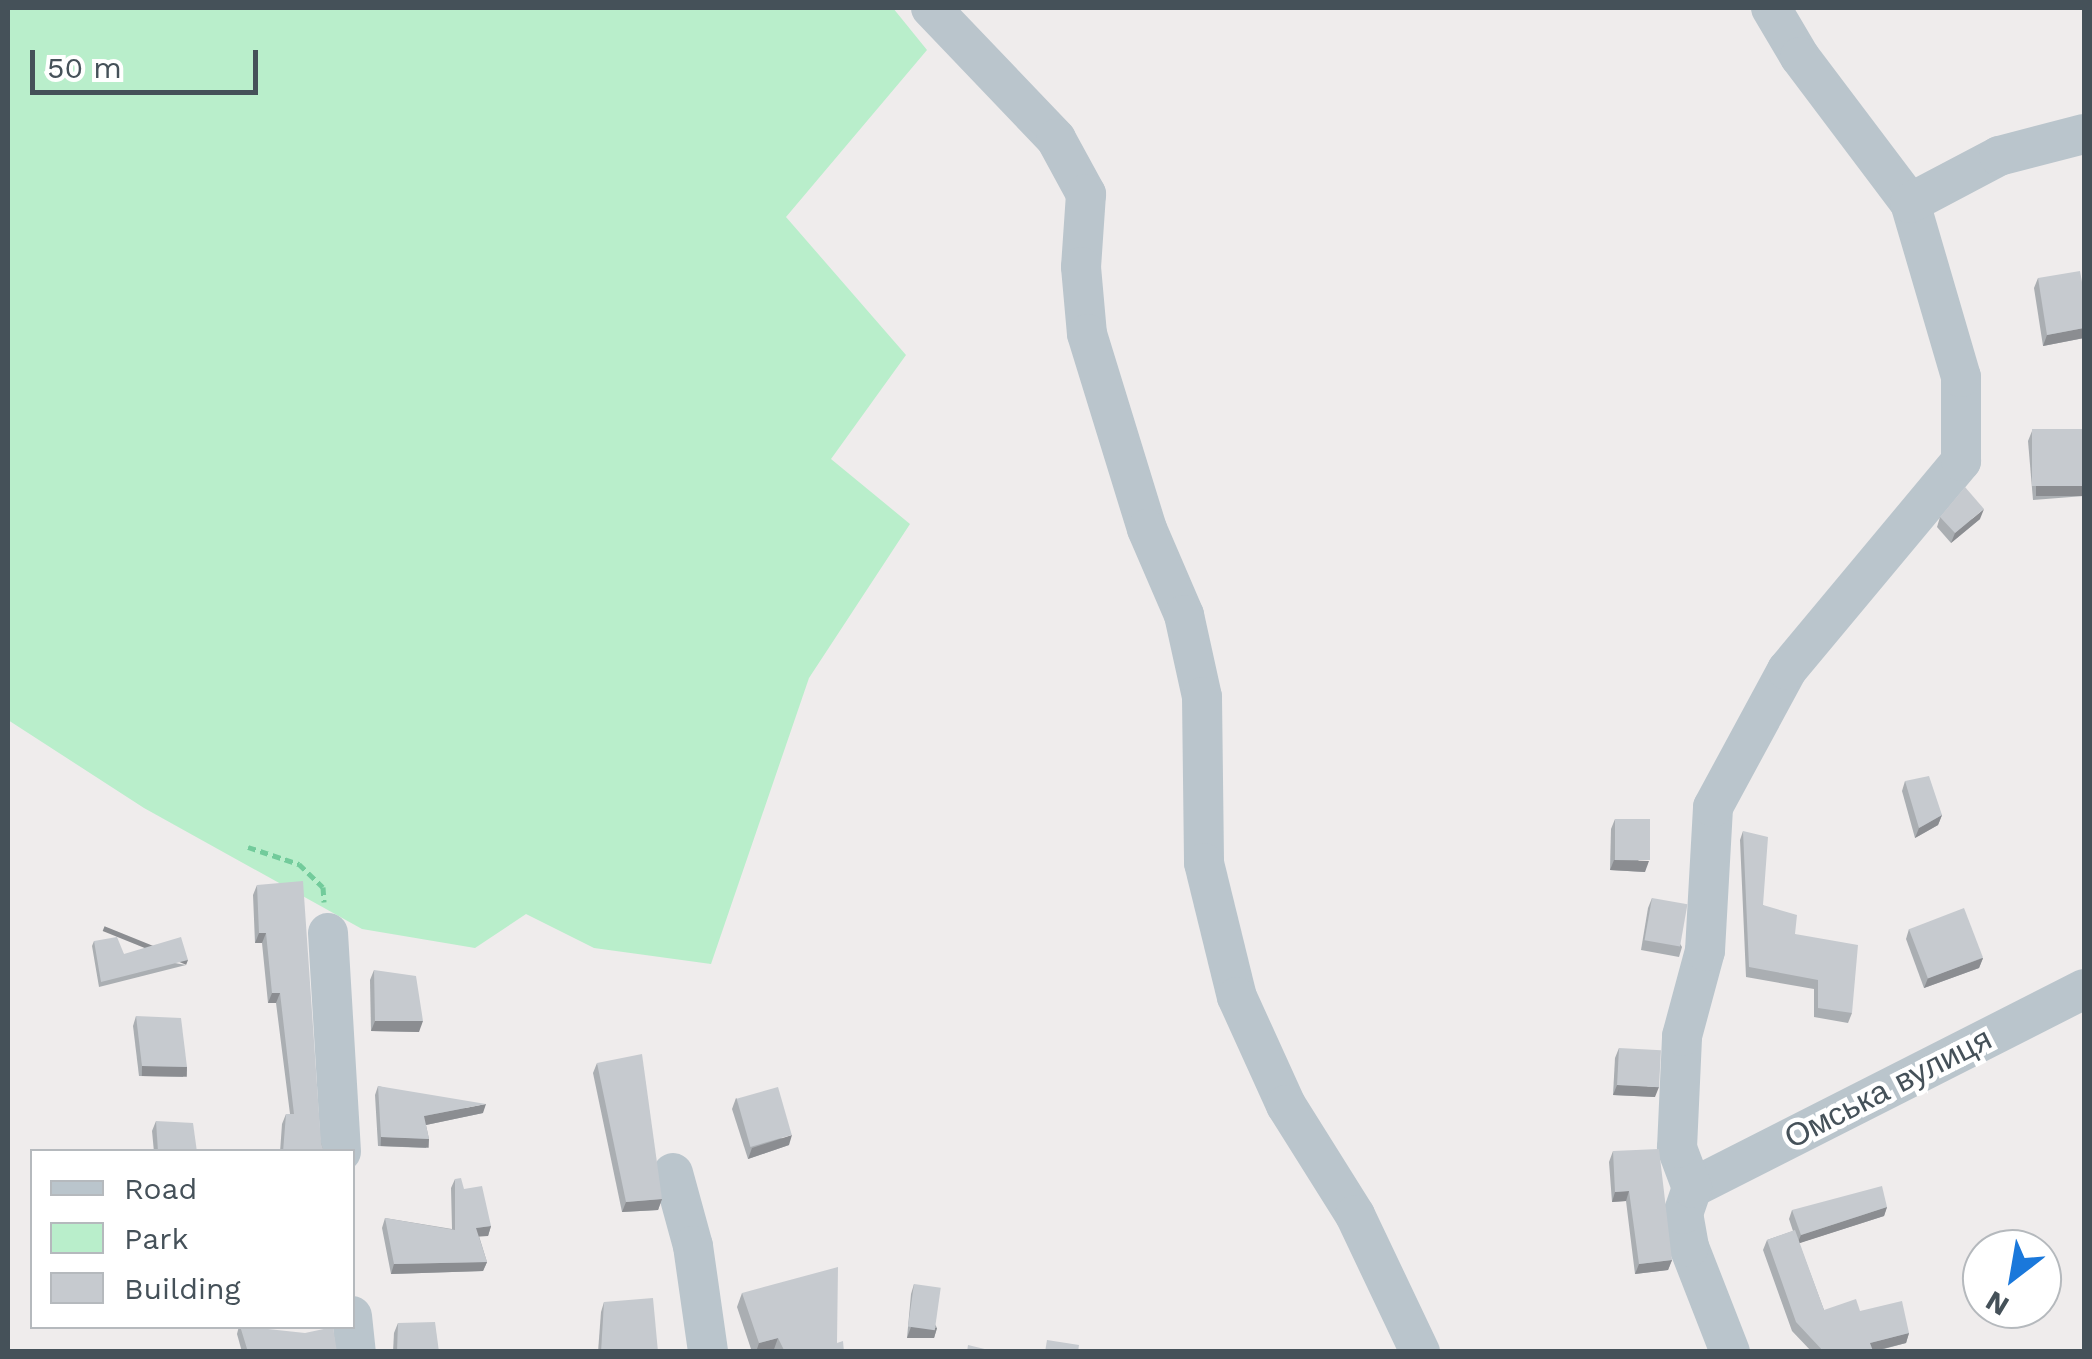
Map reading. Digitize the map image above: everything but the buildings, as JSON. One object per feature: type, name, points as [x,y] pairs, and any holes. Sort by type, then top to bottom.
[{"type":"street","points":[[931,8],[1056,139],[1086,194],[1081,266],[1087,334],[1146,530],[1188,631],[1202,697],[1204,863],[1237,996],[1286,1106],[1355,1215],[1420,1352]]},
{"type":"street","points":[[1730,1352],[1689,1246],[1683,1214],[1692,1188],[1677,1148],[1682,1036],[1705,951],[1713,807],[1787,670],[1961,461],[1961,376],[1910,203],[1800,57],[1772,8]]},
{"type":"street","points":[[1910,203],[1999,156],[2084,134]]},
{"type":"street","points":[[328,933],[341,1149]]},
{"type":"street","name":"Омська вулиця","points":[[1692,1188],[2084,989]]},
{"type":"street","points":[[673,1174],[693,1246],[708,1352]]},
{"type":"path","points":[[248,847],[299,864],[323,887],[328,933]]},
{"type":"green space","points":[[8,8],[893,8],[927,50],[786,217],[906,355],[831,459],[910,524],[809,678],[711,964],[594,948],[526,914],[475,948],[362,929],[144,808],[8,720]]}]
